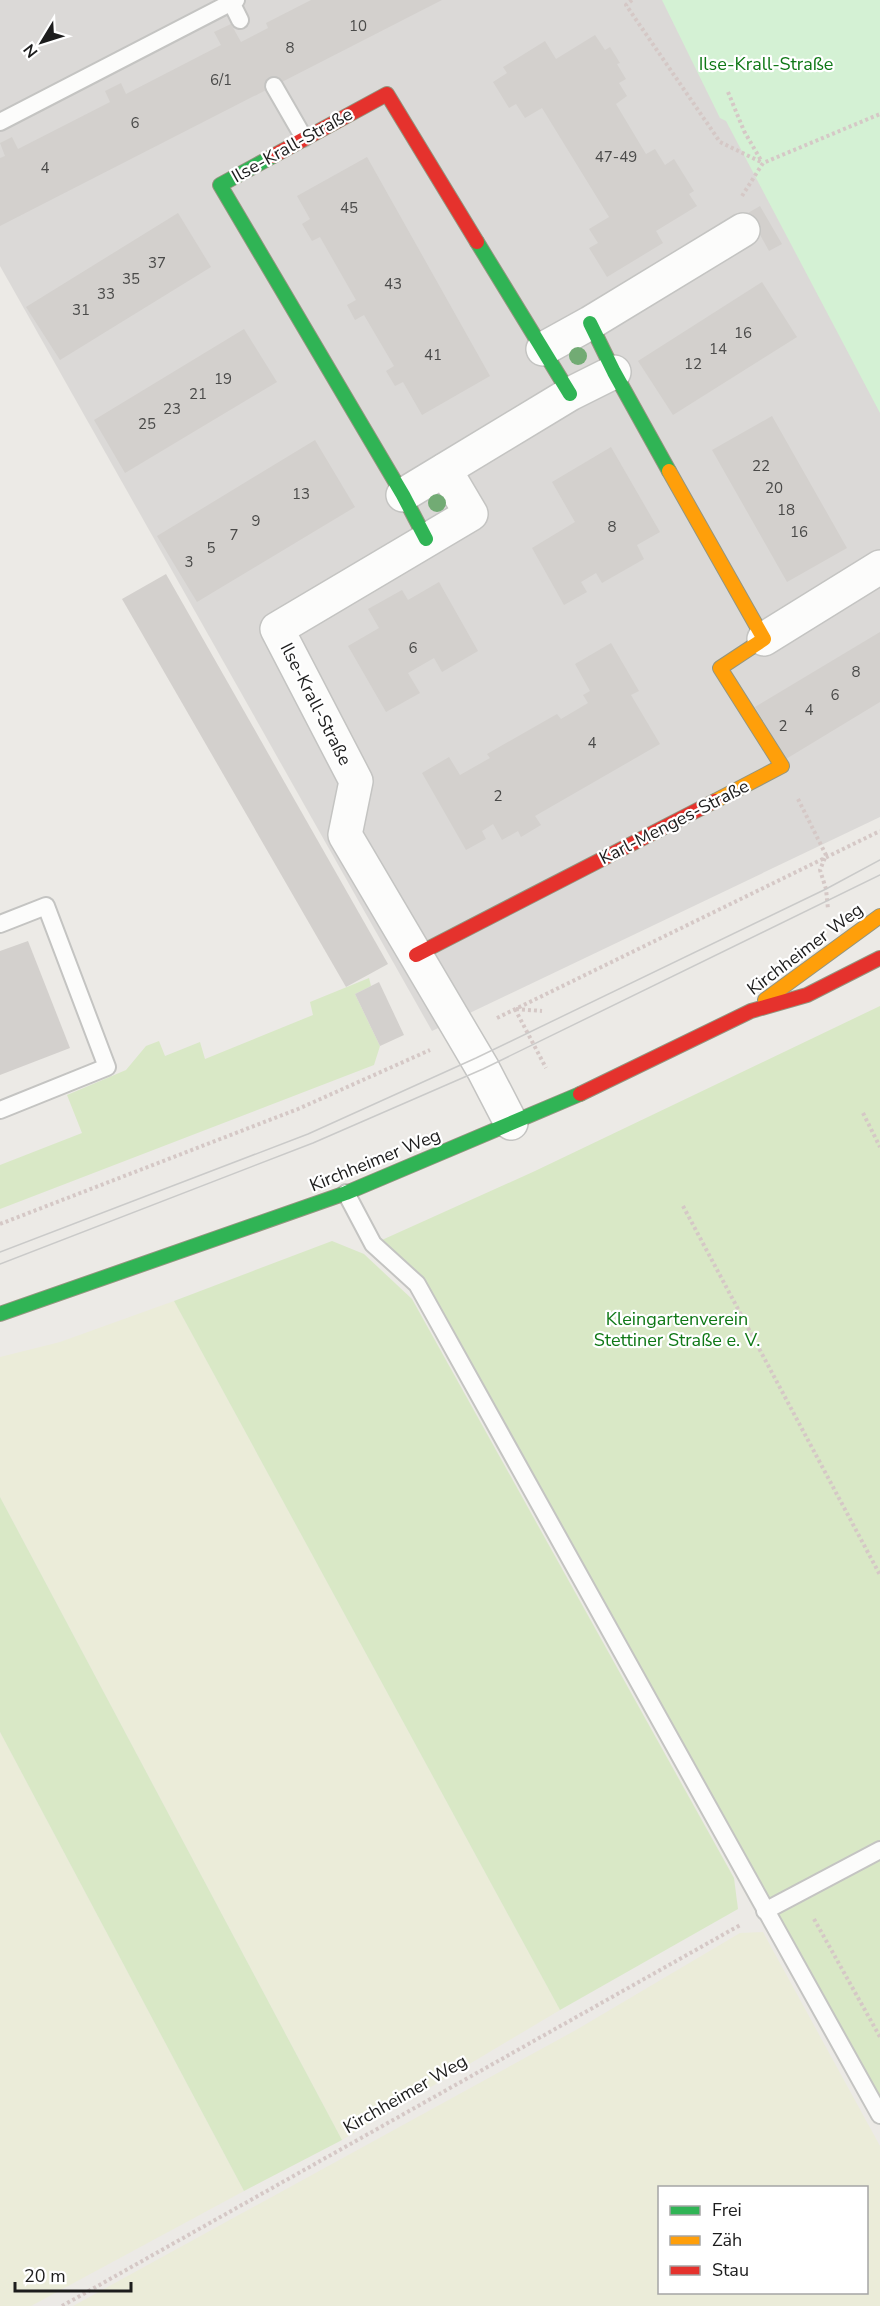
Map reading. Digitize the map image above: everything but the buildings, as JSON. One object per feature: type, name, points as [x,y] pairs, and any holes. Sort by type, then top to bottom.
[{"type":"street","name":"Ilse-Krall-Straße","points":[[426,539],[403,495],[220,185],[387,94],[570,394]]},
{"type":"street","points":[[543,349],[743,230]]},
{"type":"street","points":[[590,323],[614,372],[764,639]]},
{"type":"street","points":[[403,495],[570,394],[614,372]]},
{"type":"street","name":"Ilse-Krall-Straße","points":[[445,470],[471,514],[277,629],[356,781],[345,835],[463,1035],[511,1123]]},
{"type":"street","points":[[782,766],[720,668],[880,567]]},
{"type":"street","name":"Karl-Menges-Straße","points":[[416,955],[782,766]]},
{"type":"street","name":"Kirchheimer Weg","points":[[751,1011],[794,977],[880,916]]},
{"type":"street","name":"Kirchheimer Weg","points":[[0,1314],[346,1193],[610,1081],[751,1011],[807,995],[880,958]]},
{"type":"lane","points":[[0,122],[233,1],[240,20]]},
{"type":"lane","points":[[274,86],[304,138]]},
{"type":"lane","points":[[0,924],[46,906],[107,1067],[0,1110]]},
{"type":"lane","points":[[346,1193],[374,1244],[417,1284],[880,2115]]},
{"type":"lane","points":[[765,1911],[880,1850]]},
{"type":"path","points":[[632,0],[626,5],[720,142],[763,162]]},
{"type":"path","points":[[728,92],[744,131],[763,162]]},
{"type":"path","points":[[743,230],[742,193],[763,162],[880,114]]},
{"type":"path","points":[[782,766],[826,855],[820,870],[826,889],[828,911]]},
{"type":"path","points":[[0,1224],[298,1109],[463,1035],[826,855],[880,831]]},
{"type":"path","points":[[515,1009],[542,1011]]},
{"type":"path","points":[[515,1009],[563,1101]]},
{"type":"path","points":[[863,1113],[880,1147]]},
{"type":"path","points":[[683,1206],[880,1575]]},
{"type":"path","name":"Kirchheimer Weg","points":[[62,2306],[283,2184],[765,1911]]},
{"type":"path","points":[[814,1919],[880,2037]]},
{"type":"shaded area","points":[[0,0],[880,0],[880,817],[432,1031],[0,266]]},
{"type":"green space","points":[[662,0],[880,0],[880,413],[726,121],[720,118]]},
{"type":"green space","points":[[369,978],[371,986],[355,994],[380,1046],[374,1065],[0,1209],[0,1165],[82,1133],[67,1095],[126,1070],[146,1046],[159,1041],[165,1056],[200,1042],[205,1059],[313,1015],[310,1002]]},
{"type":"green space","name":"Kleingartenverein Stettiner Straße e. V.","points":[[880,1006],[880,2115],[417,1284],[373,1244],[535,1171]]},
{"type":"green space","points":[[332,1241],[364,1254],[412,1299],[734,1878],[738,1909],[560,2010],[174,1301]]},
{"type":"green space","points":[[174,1301],[560,2010],[342,2140],[0,1497],[0,1357],[60,1342]]},
{"type":"green space","points":[[0,1497],[342,2140],[244,2191],[0,1732]]},
{"type":"green space","points":[[0,1732],[244,2191],[31,2306],[0,2306]]},
{"type":"green space","points":[[763,1932],[880,2146],[880,2306],[73,2306],[576,2030],[740,1933]]},
{"type":"tram line","points":[[0,1252],[308,1134],[476,1058],[826,889],[880,860]]},
{"type":"tram line","points":[[0,1264],[313,1143],[483,1069],[880,875]]},
{"type":"traffic: fast","points":[[273,156],[220,185],[403,495],[426,539]]},
{"type":"traffic: fast","points":[[477,242],[570,394]]},
{"type":"traffic: fast","points":[[590,323],[614,372],[669,471]]},
{"type":"traffic: fast","points":[[0,1314],[346,1193],[580,1094]]},
{"type":"traffic: slow","points":[[669,471],[764,639],[720,668],[782,766],[715,801]]},
{"type":"traffic: slow","points":[[765,1000],[880,916]]},
{"type":"traffic: jam","points":[[273,156],[387,94],[477,242]]},
{"type":"traffic: jam","points":[[416,955],[715,801]]},
{"type":"traffic: jam","points":[[580,1094],[751,1011],[807,995],[880,958]]}]
